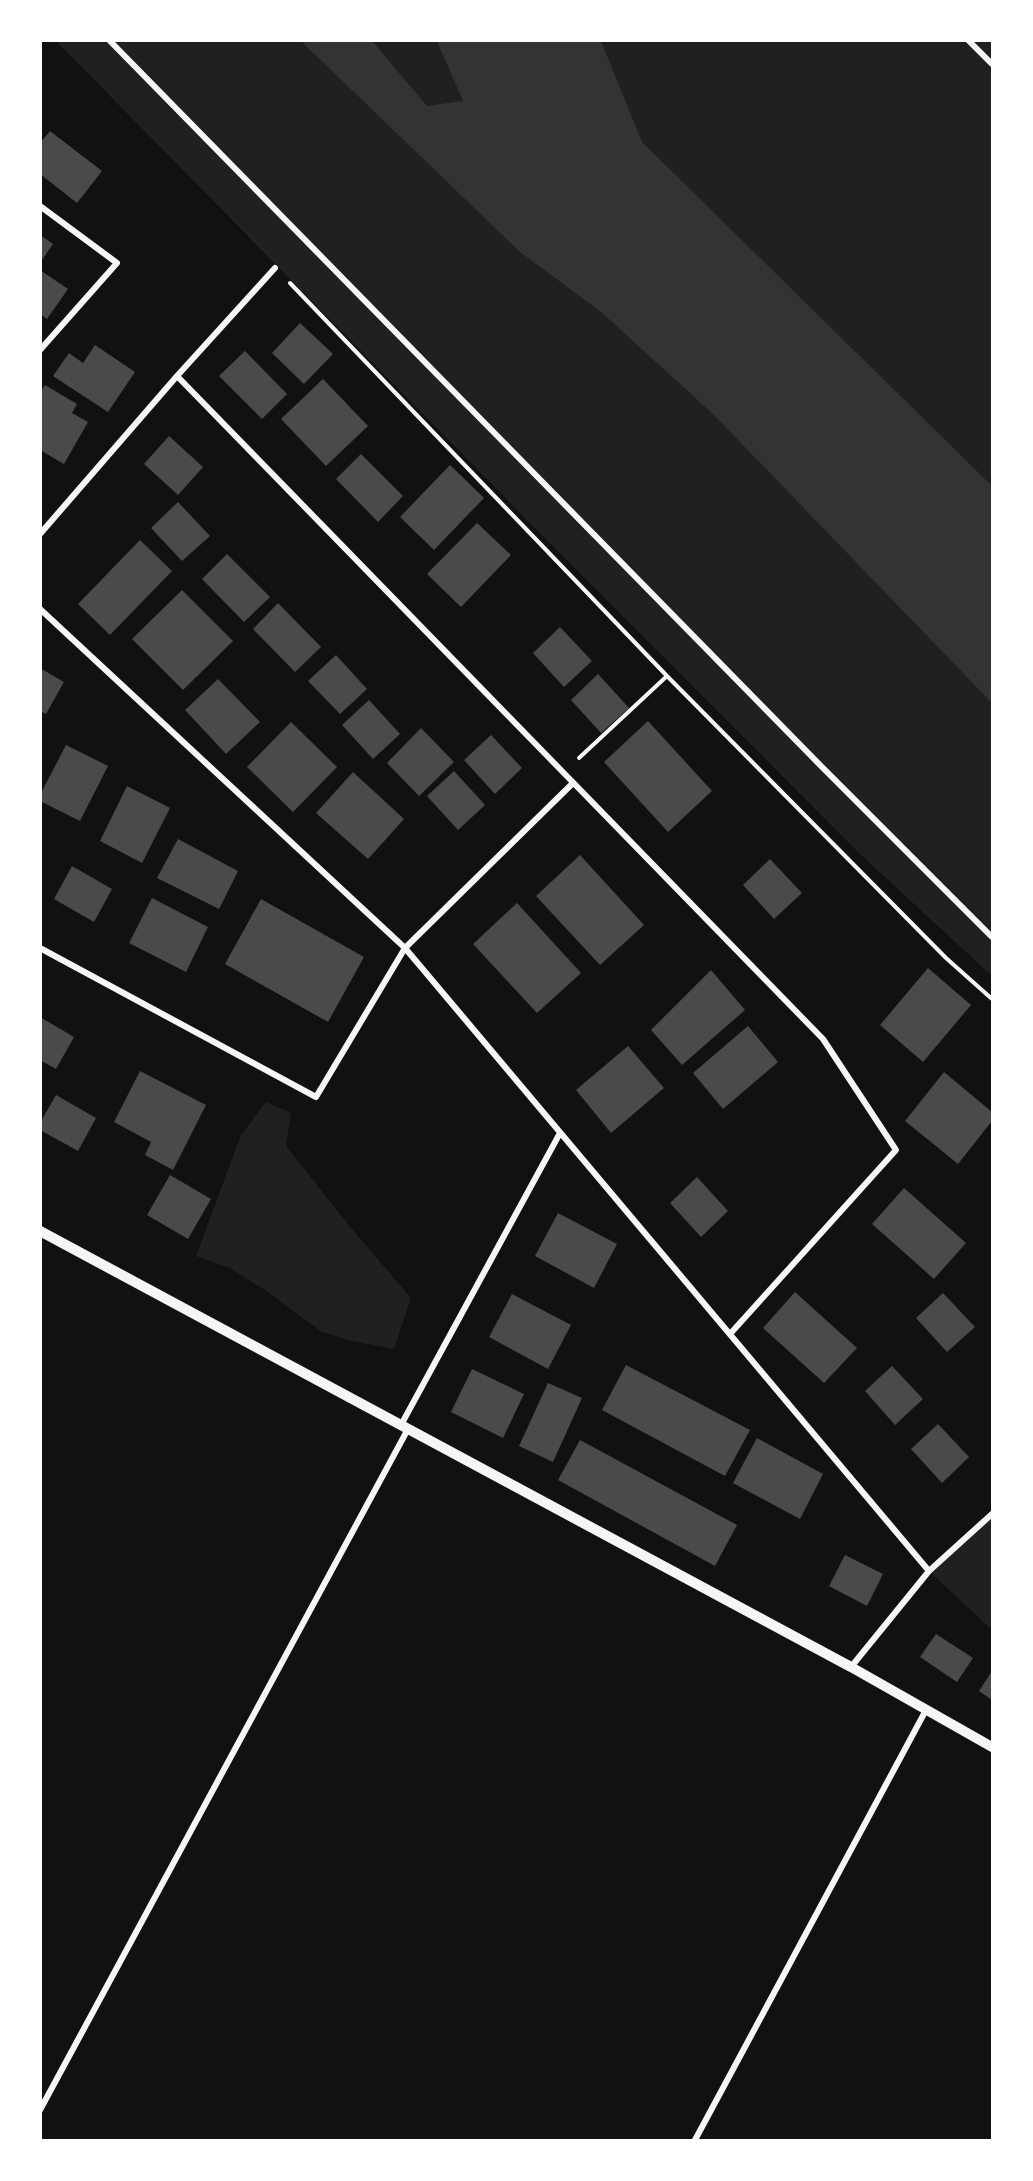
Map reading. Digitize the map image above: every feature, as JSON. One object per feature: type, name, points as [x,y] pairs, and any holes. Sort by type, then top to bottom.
[{"type":"street","points":[[109,40],[822,767],[993,937]]},
{"type":"street","points":[[968,40],[993,64]]},
{"type":"street","points":[[40,206],[117,263],[40,350]]},
{"type":"street","points":[[40,534],[177,376],[275,268]]},
{"type":"street","points":[[177,376],[823,1039],[896,1150],[730,1334]]},
{"type":"street","points":[[40,609],[405,948],[929,1571]]},
{"type":"street","points":[[40,948],[316,1097],[405,948],[573,783]]},
{"type":"street","points":[[40,2110],[560,1133]]},
{"type":"street","points":[[40,1231],[851,1667],[993,1747]]},
{"type":"street","points":[[851,1667],[929,1571],[993,1514]]},
{"type":"street","points":[[695,2140],[926,1710]]},
{"type":"path","points":[[275,268],[667,676],[946,958],[993,999]]},
{"type":"path","points":[[564,772],[667,676]]},
{"type":"shaded area","points":[[56,41],[992,41],[992,976],[861,855],[533,526]]},
{"type":"shaded area","points":[[301,41],[372,41],[427,106],[463,101],[437,41],[601,41],[642,142],[992,486],[992,703],[713,414],[600,311],[520,252]]},
{"type":"shaded area","points":[[266,1102],[291,1113],[286,1146],[351,1228],[411,1298],[394,1349],[352,1341],[322,1332],[268,1292],[230,1268],[196,1256],[241,1135]]},
{"type":"shaded area","points":[[992,1514],[992,1630],[929,1571]]},
{"type":"building","points":[[50,131],[102,171],[77,203],[40,174],[40,143]]},
{"type":"building","points":[[40,235],[53,244],[40,263]]},
{"type":"building","points":[[40,270],[68,289],[47,319],[40,314]]},
{"type":"building","points":[[300,323],[333,354],[304,384],[272,353]]},
{"type":"building","points":[[95,345],[135,372],[108,412],[53,376],[69,353],[83,363]]},
{"type":"building","points":[[245,351],[287,394],[262,419],[219,376]]},
{"type":"building","points":[[323,379],[368,426],[326,466],[281,419]]},
{"type":"building","points":[[45,385],[77,404],[72,413],[88,422],[64,464],[40,450],[40,392]]},
{"type":"building","points":[[169,436],[203,467],[178,495],[144,464]]},
{"type":"building","points":[[361,454],[403,496],[378,522],[336,479]]},
{"type":"building","points":[[450,465],[484,498],[434,550],[400,517]]},
{"type":"building","points":[[178,502],[210,536],[182,561],[151,528]]},
{"type":"building","points":[[477,523],[511,555],[461,607],[427,574]]},
{"type":"building","points":[[140,540],[172,571],[110,635],[78,604]]},
{"type":"building","points":[[227,554],[270,597],[244,622],[202,579]]},
{"type":"building","points":[[182,590],[233,641],[183,690],[132,639]]},
{"type":"building","points":[[278,603],[321,647],[295,672],[253,629]]},
{"type":"building","points":[[560,627],[592,661],[564,687],[533,653]]},
{"type":"building","points":[[336,655],[367,689],[340,714],[308,681]]},
{"type":"building","points":[[40,668],[64,682],[46,714],[40,711]]},
{"type":"building","points":[[598,674],[629,708],[601,733],[571,700]]},
{"type":"building","points":[[218,679],[260,722],[226,754],[185,710]]},
{"type":"building","points":[[369,700],[400,734],[373,759],[342,725]]},
{"type":"building","points":[[648,721],[712,791],[668,832],[604,762]]},
{"type":"building","points":[[291,722],[337,767],[293,812],[247,767]]},
{"type":"building","points":[[421,728],[454,762],[419,796],[387,763]]},
{"type":"building","points":[[491,735],[522,768],[495,794],[464,760]]},
{"type":"building","points":[[66,745],[108,766],[80,821],[40,801],[40,795]]},
{"type":"building","points":[[454,771],[485,805],[458,830],[427,796]]},
{"type":"building","points":[[353,772],[404,819],[368,859],[316,813]]},
{"type":"building","points":[[127,786],[170,808],[142,863],[100,841]]},
{"type":"building","points":[[178,839],[238,871],[219,909],[157,878]]},
{"type":"building","points":[[580,855],[644,925],[600,965],[536,896]]},
{"type":"building","points":[[770,859],[802,893],[774,919],[743,885]]},
{"type":"building","points":[[72,866],[112,889],[94,922],[54,899]]},
{"type":"building","points":[[152,898],[208,927],[186,972],[129,943]]},
{"type":"building","points":[[261,899],[364,957],[328,1022],[225,964]]},
{"type":"building","points":[[517,903],[581,973],[537,1013],[473,944]]},
{"type":"building","points":[[928,968],[971,1005],[923,1062],[880,1025]]},
{"type":"building","points":[[711,970],[745,1010],[682,1065],[651,1030]]},
{"type":"building","points":[[40,1017],[74,1037],[56,1069],[40,1060]]},
{"type":"building","points":[[748,1026],[778,1062],[723,1109],[693,1073]]},
{"type":"building","points":[[628,1046],[664,1088],[611,1133],[576,1090]]},
{"type":"building","points":[[140,1071],[206,1105],[173,1170],[145,1155],[151,1142],[114,1122]]},
{"type":"building","points":[[944,1072],[992,1112],[992,1121],[958,1164],[905,1121]]},
{"type":"building","points":[[56,1095],[96,1118],[78,1151],[40,1130],[40,1123]]},
{"type":"building","points":[[170,1175],[211,1199],[188,1239],[147,1215]]},
{"type":"building","points":[[697,1177],[728,1211],[701,1237],[670,1203]]},
{"type":"building","points":[[904,1188],[966,1243],[934,1279],[872,1224]]},
{"type":"building","points":[[558,1213],[617,1244],[594,1288],[535,1256]]},
{"type":"building","points":[[795,1292],[857,1348],[824,1383],[763,1328]]},
{"type":"building","points":[[943,1293],[975,1327],[947,1352],[916,1318]]},
{"type":"building","points":[[512,1294],[571,1325],[548,1369],[489,1337]]},
{"type":"building","points":[[626,1365],[750,1430],[725,1476],[602,1410]]},
{"type":"building","points":[[892,1366],[923,1399],[895,1425],[865,1391]]},
{"type":"building","points":[[472,1369],[524,1394],[503,1438],[451,1412]]},
{"type":"building","points":[[548,1383],[582,1398],[553,1462],[519,1446]]},
{"type":"building","points":[[938,1424],[969,1457],[942,1483],[911,1449]]},
{"type":"building","points":[[757,1438],[823,1474],[800,1519],[733,1483]]},
{"type":"building","points":[[580,1440],[737,1525],[715,1566],[558,1480]]},
{"type":"building","points":[[845,1555],[883,1574],[867,1606],[829,1586]]},
{"type":"building","points":[[936,1634],[973,1658],[957,1682],[920,1657]]},
{"type":"building","points":[[992,1671],[992,1700],[979,1691]]}]
